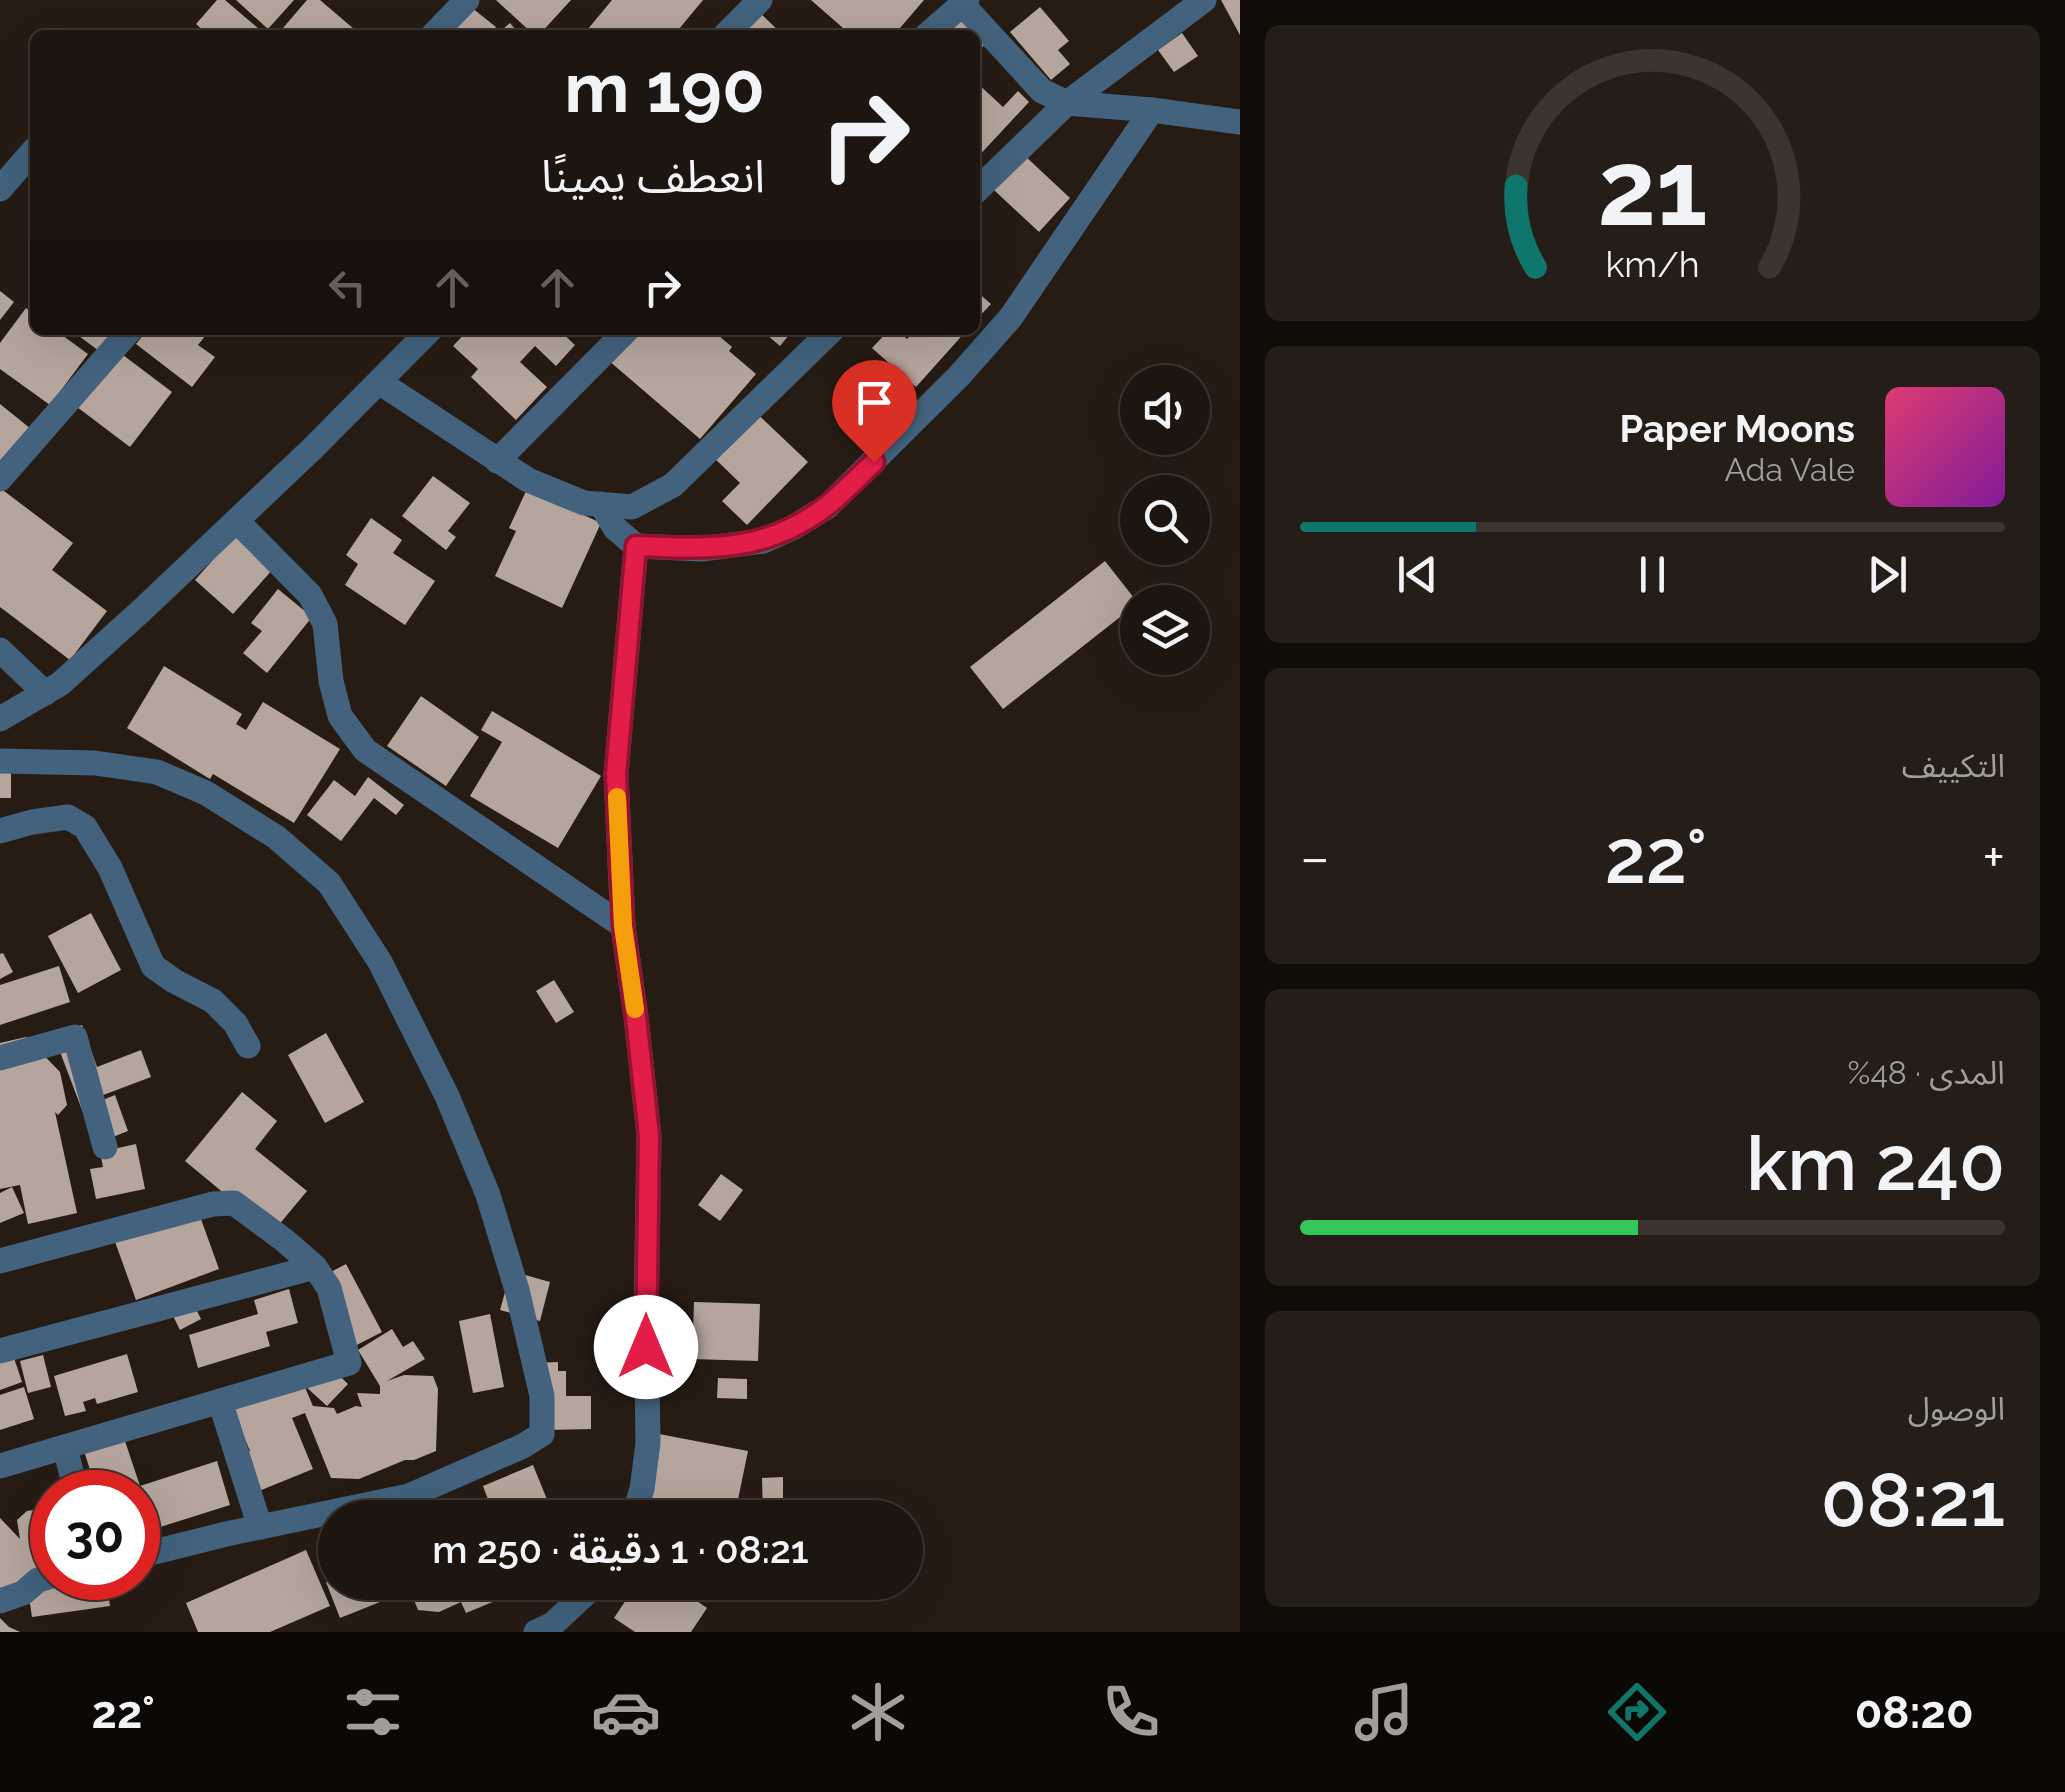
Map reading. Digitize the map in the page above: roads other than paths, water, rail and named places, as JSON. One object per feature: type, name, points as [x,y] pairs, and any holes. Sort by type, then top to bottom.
[{"type":"street","points":[[438,30],[467,0]]},
{"type":"street","points":[[730,30],[760,0]]},
{"type":"street","points":[[980,187],[1067,103],[1204,0]]},
{"type":"street","points":[[932,30],[964,2],[1042,91],[1067,103],[1240,122]]},
{"type":"street","points":[[600,504],[615,528],[636,546],[702,549],[763,541],[794,528],[828,506],[959,376],[1011,317],[1152,110]]},
{"type":"street","points":[[0,190],[30,155]]},
{"type":"street","points":[[0,479],[126,335]]},
{"type":"street","points":[[0,719],[60,684],[141,612],[425,335]]},
{"type":"street","points":[[497,461],[622,335]]},
{"type":"street","points":[[379,382],[528,480],[584,503],[632,507],[673,484],[827,335]]},
{"type":"street","points":[[237,521],[310,595],[325,624],[331,681],[340,716],[364,750],[623,926]]},
{"type":"street","points":[[636,546],[616,774],[623,926],[649,1136],[648,1443],[639,1500]]},
{"type":"street","points":[[0,650],[45,693]]},
{"type":"street","points":[[0,761],[95,763],[157,772],[206,793],[276,836],[330,883],[380,962],[447,1096],[488,1195],[517,1290],[542,1396],[542,1434],[409,1496],[160,1551]]},
{"type":"street","points":[[0,831],[68,818],[86,828],[110,868],[153,966],[213,1002],[236,1023],[248,1046]]},
{"type":"street","points":[[0,1058],[74,1036],[106,1147]]},
{"type":"street","points":[[0,1261],[214,1204],[234,1203],[315,1268],[329,1288],[349,1363],[0,1466]]},
{"type":"street","points":[[0,1352],[315,1268]]},
{"type":"street","points":[[220,1401],[260,1528]]},
{"type":"street","points":[[65,1447],[71,1470]]},
{"type":"street","points":[[0,1601],[30,1587]]},
{"type":"street","points":[[536,1632],[552,1624],[578,1600]]}]
